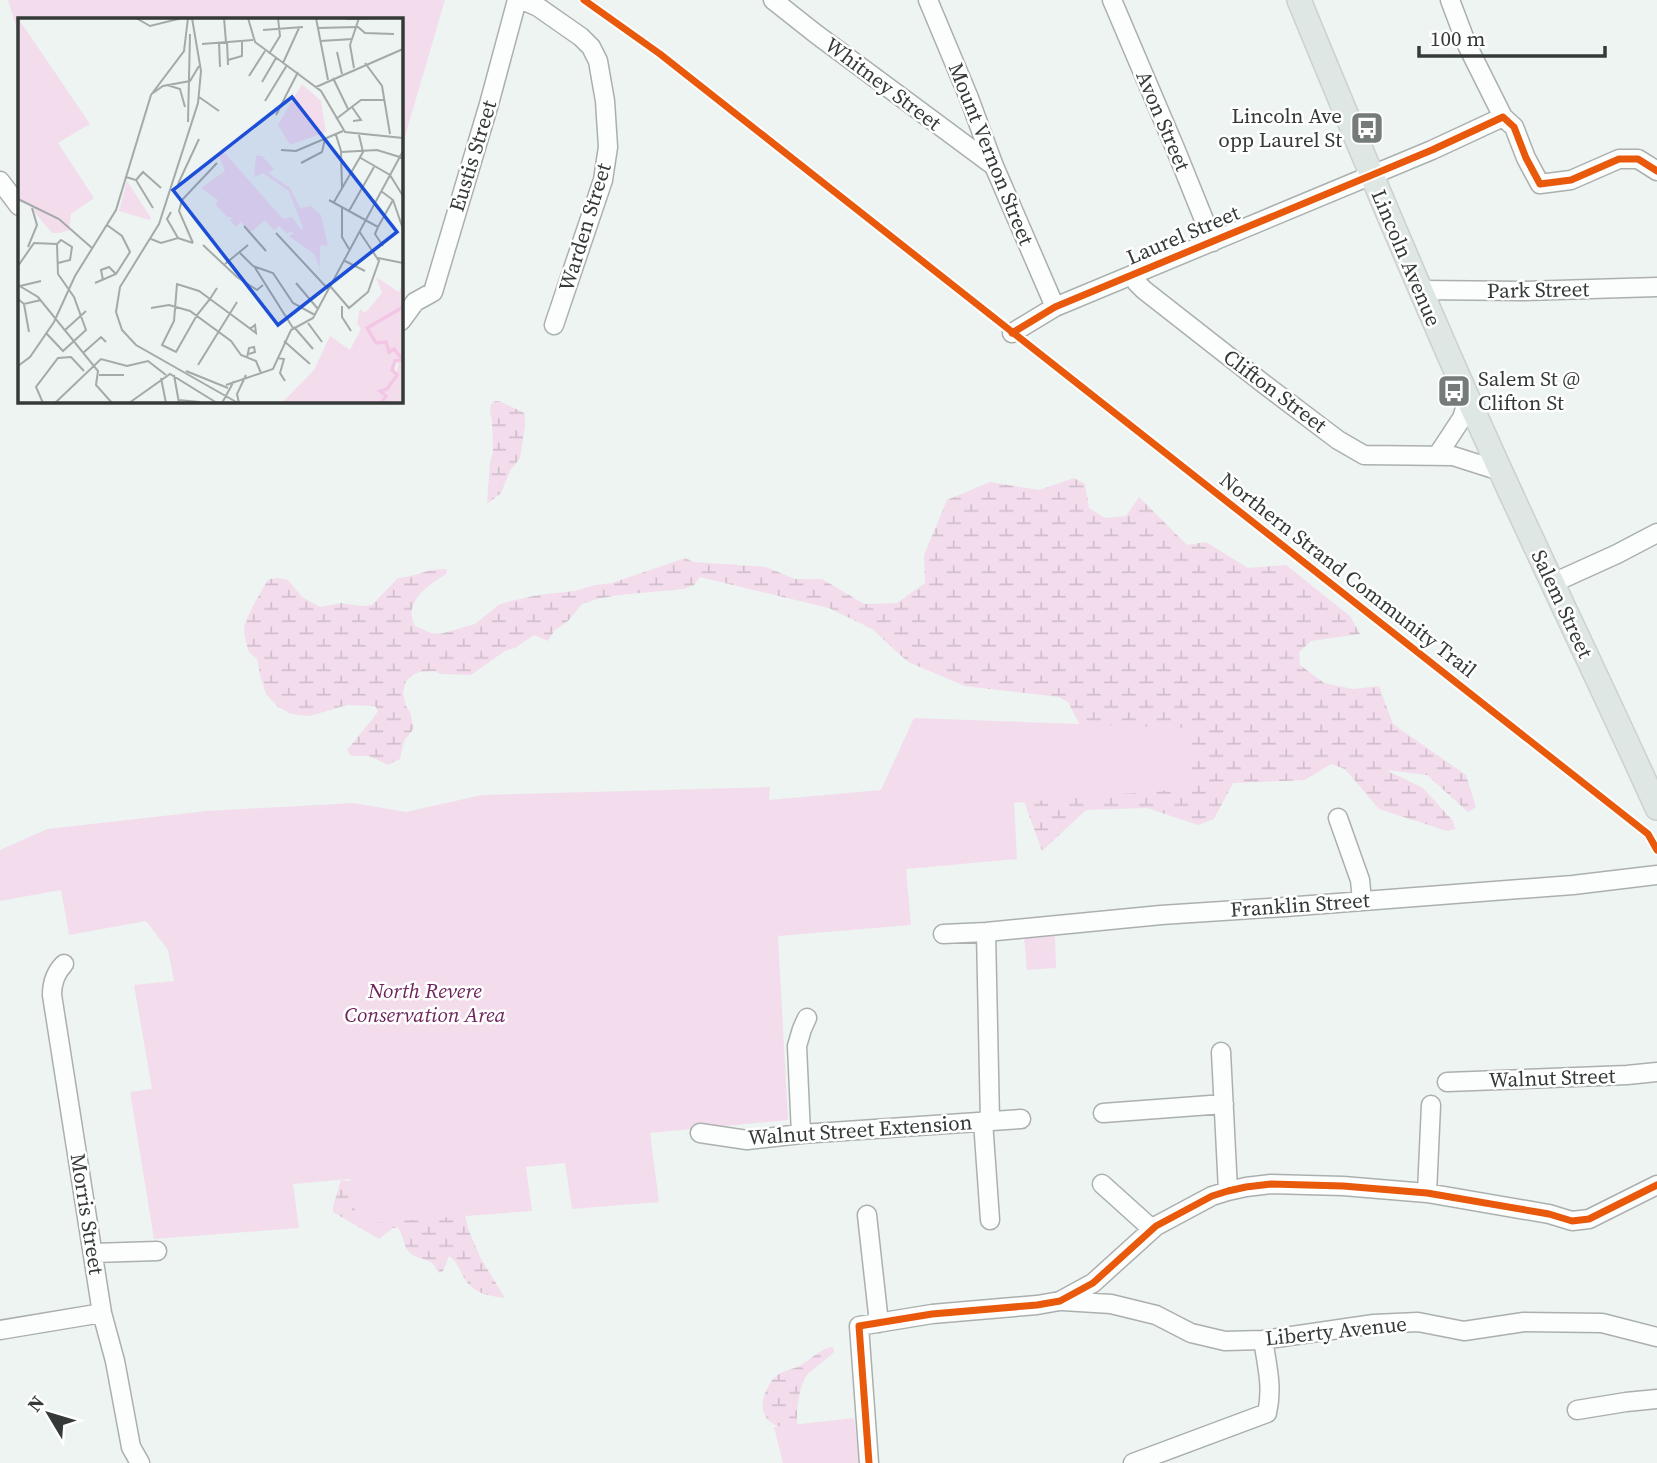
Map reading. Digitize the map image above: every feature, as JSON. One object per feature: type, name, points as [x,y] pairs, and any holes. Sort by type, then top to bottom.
[{"type":"main road","name":"Lincoln Avenue","points":[[1299,0],[1370,175],[1468,399]]},
{"type":"main road","name":"Salem Street","points":[[1468,399],[1657,808]]},
{"type":"street","name":"Eustis Street","points":[[402,320],[415,302],[433,292],[520,0]]},
{"type":"street","name":"Warden Street","points":[[520,0],[538,7],[591,47],[598,61],[605,102],[608,147],[603,180],[554,325]]},
{"type":"street","name":"Whitney Street","points":[[773,0],[994,166]]},
{"type":"street","name":"Mount Vernon Street","points":[[928,0],[969,97],[994,166],[1055,307]]},
{"type":"street","name":"Avon Street","points":[[1112,0],[1213,242]]},
{"type":"street","points":[[1450,0],[1467,45],[1503,117],[1514,127],[1540,184],[1571,180],[1619,159],[1638,159],[1656,170]]},
{"type":"street","name":"Laurel Street","points":[[1012,333],[1055,307],[1432,150],[1503,117]]},
{"type":"street","points":[[0,181],[18,205]]},
{"type":"street","name":"Clifton Street","points":[[1134,275],[1144,290],[1177,316],[1338,440],[1364,455],[1452,456],[1500,471]]},
{"type":"street","name":"Park Street","points":[[1420,290],[1524,291],[1657,287]]},
{"type":"street","points":[[1437,456],[1462,418],[1468,399]]},
{"type":"street","points":[[1553,583],[1657,533]]},
{"type":"street","points":[[1338,818],[1360,880],[1362,901]]},
{"type":"street","name":"Franklin Street","points":[[943,934],[1573,885],[1657,875]]},
{"type":"street","points":[[986,932],[990,1220]]},
{"type":"street","name":"Morris Street","points":[[64,964],[53,981],[52,995],[102,1313],[115,1362],[131,1447],[140,1463]]},
{"type":"street","points":[[801,1134],[797,1046],[807,1018]]},
{"type":"street","points":[[1221,1052],[1228,1191]]},
{"type":"street","name":"Walnut Street","points":[[1447,1082],[1657,1072]]},
{"type":"street","points":[[1103,1113],[1224,1104]]},
{"type":"street","points":[[1427,1193],[1431,1105]]},
{"type":"street","name":"Walnut Street Extension","points":[[700,1133],[747,1140],[1021,1119]]},
{"type":"street","points":[[1102,1184],[1152,1229]]},
{"type":"street","points":[[869,1463],[859,1326],[932,1314],[1060,1301],[1093,1283],[1152,1229],[1212,1196],[1271,1184],[1342,1186],[1427,1193],[1581,1221],[1657,1185]]},
{"type":"street","points":[[867,1215],[879,1323]]},
{"type":"street","points":[[94,1253],[157,1251]]},
{"type":"street","name":"Liberty Avenue","points":[[1060,1301],[1111,1304],[1156,1315],[1191,1333],[1225,1341],[1263,1340],[1374,1324],[1418,1322],[1464,1331],[1524,1322],[1602,1323],[1657,1337]]},
{"type":"street","points":[[0,1330],[102,1313]]},
{"type":"street","points":[[1133,1463],[1267,1413],[1270,1399],[1269,1379],[1263,1340]]},
{"type":"street","points":[[1577,1410],[1657,1399]]},
{"type":"green space","points":[[8,0],[445,0],[402,147],[402,18],[18,18],[18,33]]},
{"type":"green space","points":[[495,401],[525,413],[525,426],[520,458],[510,471],[501,493],[487,504],[493,452],[490,413],[491,404]]},
{"type":"green space","points":[[1074,478],[1085,484],[1089,508],[1105,518],[1126,516],[1139,497],[1187,545],[1206,542],[1248,568],[1286,565],[1350,616],[1360,634],[1311,641],[1299,652],[1300,665],[1324,683],[1353,689],[1379,686],[1393,724],[1466,775],[1476,807],[1468,812],[1427,775],[1386,770],[1423,788],[1453,821],[1455,829],[1447,831],[1379,809],[1345,769],[1331,764],[1305,780],[1233,783],[1214,819],[1198,825],[1147,808],[1086,810],[1042,851],[1022,796],[1081,727],[1068,702],[1059,697],[965,686],[908,662],[872,629],[829,608],[700,577],[694,585],[684,589],[619,595],[582,604],[568,621],[554,631],[548,641],[534,635],[471,675],[441,674],[434,671],[419,672],[411,676],[406,681],[403,693],[414,728],[404,741],[400,759],[388,765],[369,756],[351,756],[347,750],[378,711],[375,706],[347,705],[310,716],[292,714],[278,707],[266,694],[257,659],[249,652],[245,638],[247,619],[270,579],[288,580],[302,597],[320,607],[341,603],[362,606],[372,605],[398,578],[440,569],[447,569],[446,574],[419,595],[412,609],[412,617],[415,626],[440,634],[475,624],[503,603],[612,583],[685,558],[694,562],[766,567],[795,579],[822,579],[864,604],[897,603],[925,583],[924,555],[947,500],[990,482],[1039,490]]},
{"type":"green space","name":"North Revere Conservation Area","points":[[914,718],[1188,728],[1193,788],[1014,803],[1017,859],[906,869],[911,925],[778,936],[788,1120],[650,1133],[659,1202],[572,1209],[565,1163],[526,1167],[532,1211],[357,1224],[350,1179],[293,1184],[299,1228],[154,1239],[130,1092],[152,1089],[134,985],[174,981],[168,950],[146,921],[69,935],[61,890],[0,901],[0,850],[47,829],[207,811],[354,803],[406,812],[482,795],[770,787],[769,800],[881,790]]},
{"type":"green space","points":[[1055,935],[1056,968],[1027,970],[1024,938]]},
{"type":"green space","points":[[341,1180],[459,1192],[469,1231],[480,1257],[505,1298],[488,1295],[473,1288],[449,1256],[443,1271],[439,1273],[432,1263],[413,1256],[398,1228],[393,1228],[379,1239],[333,1212]]},
{"type":"green space","points":[[833,1347],[834,1352],[808,1374],[802,1385],[797,1415],[798,1428],[780,1427],[767,1419],[764,1413],[764,1397],[772,1380]]},
{"type":"green space","points":[[854,1418],[860,1463],[783,1463],[774,1427]]},
{"type":"cycle path","name":"Northern Strand Community Trail","points":[[584,0],[660,54],[1648,834],[1657,850]]},
{"type":"cycle path","points":[[1012,333],[1055,307],[1432,150],[1503,117],[1514,127],[1540,184],[1571,180],[1619,159],[1638,159],[1657,171]]},
{"type":"cycle path","points":[[869,1463],[859,1326],[932,1314],[1060,1301],[1093,1283],[1156,1226],[1212,1196],[1271,1184],[1343,1186],[1427,1193],[1549,1214],[1572,1221],[1589,1219],[1657,1185]]},
{"type":"place","name":"Lincoln Ave opp Laurel St","points":[[1367,128]]},
{"type":"place","name":"Salem St @ Clifton St","points":[[1454,391]]}]
